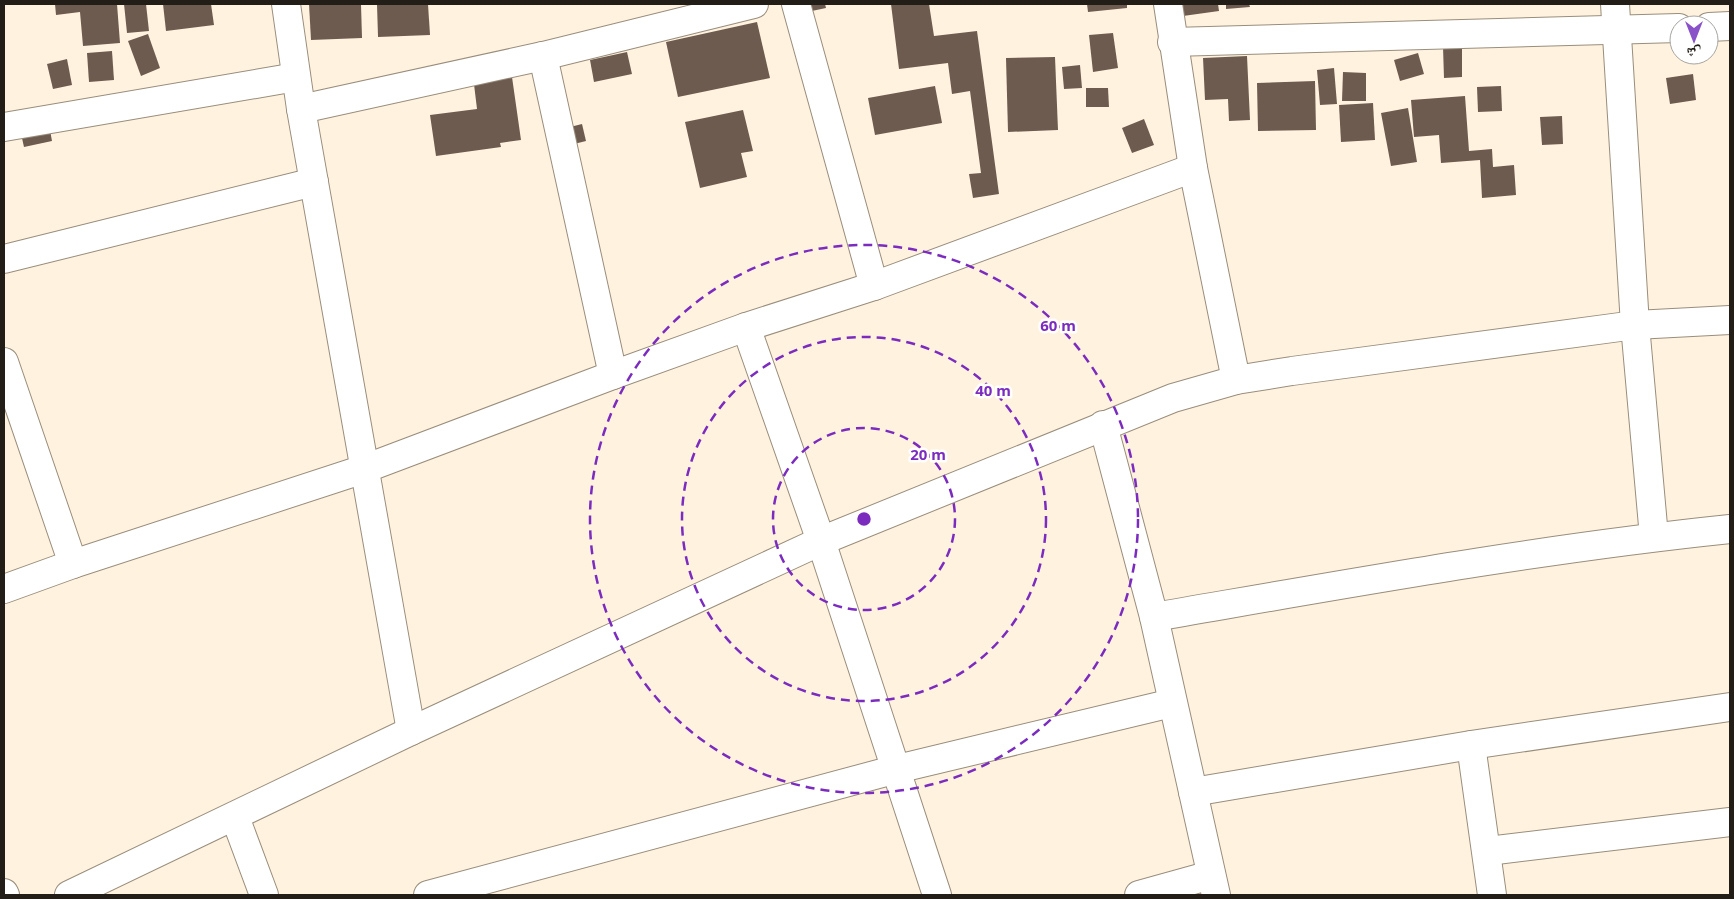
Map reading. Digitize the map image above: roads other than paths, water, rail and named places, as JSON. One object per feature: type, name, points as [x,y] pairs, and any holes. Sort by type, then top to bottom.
[{"type":"street","points":[[286,4],[301,109],[411,731]]},
{"type":"street","points":[[301,109],[543,56],[754,4]]},
{"type":"street","points":[[796,4],[874,286]]},
{"type":"street","points":[[1168,4],[1172,42],[1193,168],[1236,380]]},
{"type":"street","points":[[1172,42],[1616,16],[1669,26]]},
{"type":"street","points":[[1616,16],[1635,325],[1654,537]]},
{"type":"street","points":[[543,56],[613,375]]},
{"type":"street","points":[[4,127],[296,77]]},
{"type":"street","points":[[4,590],[73,564],[364,468],[613,375],[746,327],[874,286],[1193,168]]},
{"type":"street","points":[[4,259],[314,182]]},
{"type":"street","points":[[69,895],[411,731],[821,541],[1102,425],[1173,398],[1236,380],[1635,325],[1730,320]]},
{"type":"street","points":[[746,327],[821,541],[937,895]]},
{"type":"street","points":[[4,362],[73,564]]},
{"type":"street","points":[[1102,425],[1154,617],[1213,885],[1138,895]]},
{"type":"street","points":[[1154,617],[1500,558],[1654,537],[1730,529]]},
{"type":"street","points":[[428,895],[897,769],[1172,703]]},
{"type":"street","points":[[1194,792],[1471,745],[1730,707]]},
{"type":"street","points":[[1471,745],[1488,851],[1492,895]]},
{"type":"street","points":[[235,817],[264,895]]},
{"type":"street","points":[[1488,851],[1730,822]]}]
